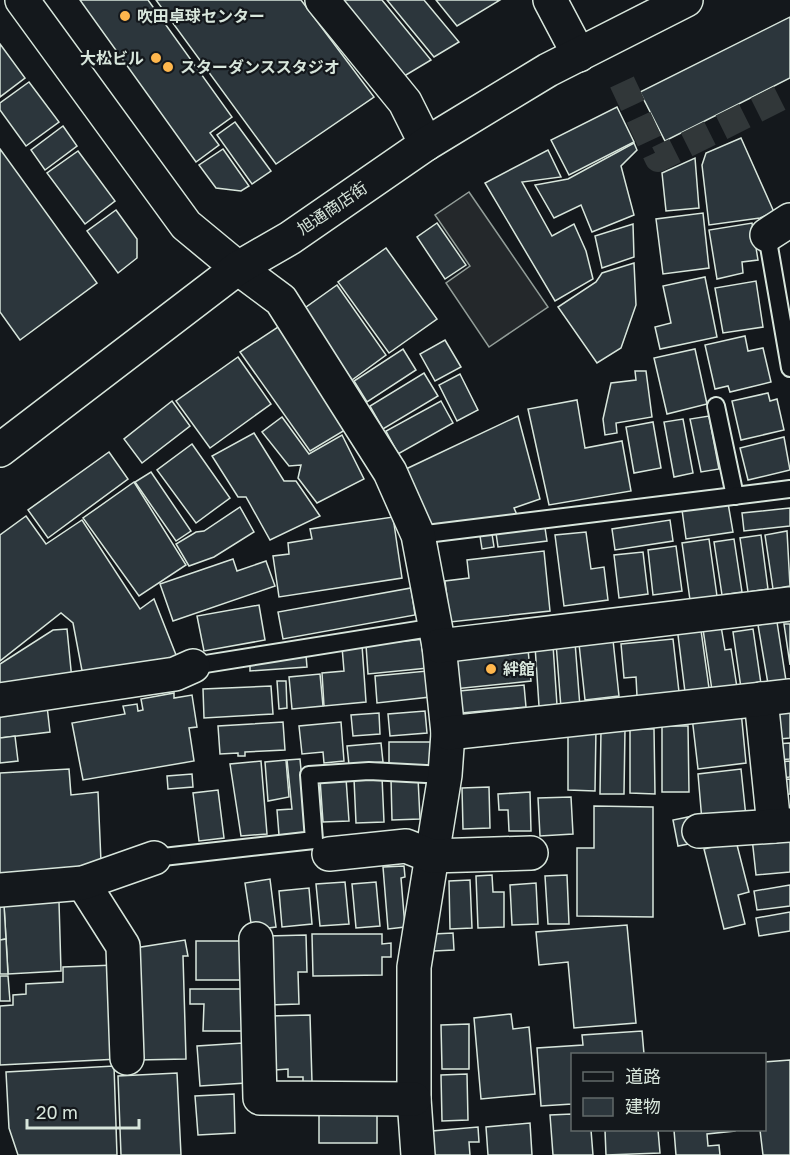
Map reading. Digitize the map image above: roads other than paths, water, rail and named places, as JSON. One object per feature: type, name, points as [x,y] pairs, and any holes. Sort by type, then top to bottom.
[{"type":"street","points":[[22,0],[186,225],[281,300],[390,472],[418,535],[438,636],[447,733],[445,775],[414,967],[414,1099],[418,1155]]},
{"type":"street","points":[[322,0],[405,102],[426,144]]},
{"type":"street","points":[[550,0],[579,55]]},
{"type":"street","name":"旭通商店街","points":[[0,450],[238,268],[290,238],[426,144],[579,55],[686,0]]},
{"type":"street","points":[[438,636],[790,604]]},
{"type":"street","points":[[0,700],[175,674],[193,666]]},
{"type":"street","points":[[447,733],[775,698],[782,825],[699,831]]},
{"type":"street","points":[[329,854],[406,846],[432,855],[531,853]]},
{"type":"street","points":[[0,890],[83,883],[154,858]]},
{"type":"street","points":[[83,883],[123,946],[127,1058]]},
{"type":"street","points":[[256,939],[260,1098],[414,1099]]},
{"type":"lane","points":[[779,227],[790,368]]},
{"type":"lane","points":[[716,406],[735,496]]},
{"type":"lane","points":[[418,535],[790,489]]},
{"type":"lane","points":[[193,666],[438,636]]},
{"type":"lane","points":[[154,858],[314,840],[309,775],[369,771],[445,775]]},
{"type":"tunnel","points":[[622,82],[658,159],[790,93]]},
{"type":"place","name":"吹田卓球センター","points":[[125,16]]},
{"type":"place","name":"大松ビル","points":[[156,58]]},
{"type":"place","name":"スターダンススタジオ","points":[[168,67]]},
{"type":"place","name":"絆館","points":[[491,669]]}]
